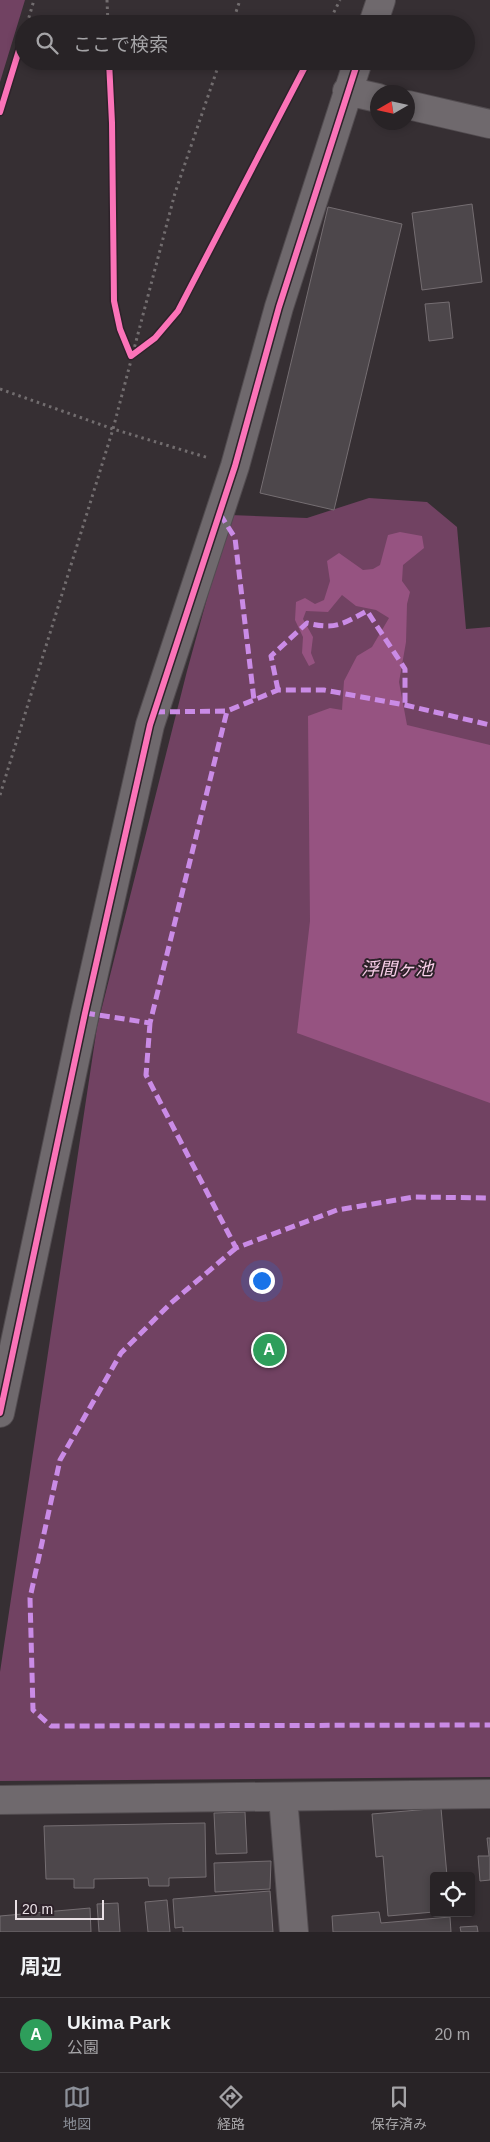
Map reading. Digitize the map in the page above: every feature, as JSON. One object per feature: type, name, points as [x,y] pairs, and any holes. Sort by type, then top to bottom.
[{"type":"street","points":[[376,15],[382,0]]},
{"type":"street","points":[[0,1412],[84,1013],[150,725],[236,466],[278,307],[355,70]]},
{"type":"street","points":[[347,91],[370,96]]},
{"type":"street","points":[[415,107],[490,124]]},
{"type":"street","points":[[0,1800],[490,1794]]},
{"type":"street","points":[[283,1797],[294,1932]]},
{"type":"path","points":[[30,15],[34,0]]},
{"type":"path","points":[[107,0],[108,15]]},
{"type":"path","points":[[235,15],[240,0]]},
{"type":"path","points":[[332,15],[340,0]]},
{"type":"path","points":[[0,112],[15,63]]},
{"type":"path","points":[[109,70],[112,123],[114,301],[120,329],[131,356]]},
{"type":"path","points":[[0,795],[113,429],[175,192],[217,70]]},
{"type":"path","points":[[131,356],[155,338],[178,311],[303,70]]},
{"type":"path","points":[[0,389],[113,429],[236,466]]},
{"type":"shaded area","points":[[0,0],[25,0],[20,15],[15,15],[15,33],[0,82]]},
{"type":"shaded area","points":[[369,498],[427,502],[457,527],[466,629],[490,627],[490,1777],[0,1781],[0,1672],[97,1027],[187,671],[230,515],[307,518]]},
{"type":"water","name":"浮間ヶ池","points":[[400,532],[422,536],[424,548],[403,565],[402,581],[410,592],[407,604],[406,642],[399,682],[407,725],[490,745],[490,1103],[297,1033],[310,921],[308,716],[330,708],[342,710],[344,681],[357,656],[372,647],[389,618],[376,610],[356,606],[342,595],[328,612],[306,611],[303,619],[313,637],[311,653],[315,663],[309,666],[302,653],[303,637],[295,620],[296,602],[305,598],[315,604],[324,600],[330,581],[327,561],[339,553],[363,570],[373,569],[380,565],[388,535]]},
{"type":"building","points":[[472,204],[482,282],[422,290],[412,213]]},
{"type":"building","points":[[328,207],[402,224],[334,510],[260,493]]},
{"type":"building","points":[[449,302],[453,338],[429,341],[425,304]]},
{"type":"building","points":[[441,1808],[447,1872],[430,1872],[430,1912],[388,1916],[383,1856],[376,1857],[372,1814]]},
{"type":"building","points":[[245,1812],[247,1853],[216,1854],[214,1813]]},
{"type":"building","points":[[205,1823],[206,1877],[169,1878],[169,1886],[149,1886],[148,1878],[94,1879],[94,1888],[74,1888],[74,1879],[46,1879],[44,1826]]},
{"type":"building","points":[[487,1838],[490,1838],[490,1880],[480,1881],[478,1856],[489,1856]]},
{"type":"building","points":[[271,1861],[270,1889],[215,1892],[214,1863]]},
{"type":"building","points":[[270,1891],[273,1932],[183,1932],[183,1927],[175,1928],[173,1899]]},
{"type":"building","points":[[167,1900],[170,1932],[148,1932],[145,1902]]},
{"type":"building","points":[[118,1903],[120,1932],[99,1932],[97,1904]]},
{"type":"building","points":[[90,1908],[91,1932],[0,1932],[0,1916]]},
{"type":"building","points":[[379,1912],[381,1923],[450,1917],[451,1932],[333,1932],[332,1916]]},
{"type":"building","points":[[477,1926],[478,1932],[461,1932],[460,1927]]},
{"type":"marked path","points":[[220,514],[235,538],[254,700]]},
{"type":"marked path","points":[[278,690],[271,656],[307,623],[332,626],[367,611],[405,669],[405,705]]},
{"type":"marked path","points":[[155,712],[227,711],[278,690],[324,690],[405,705],[490,725]]},
{"type":"marked path","points":[[85,1013],[150,1023],[227,711]]},
{"type":"marked path","points":[[150,1023],[146,1075],[236,1248],[337,1210],[414,1197],[490,1198]]},
{"type":"marked path","points":[[236,1248],[171,1303],[121,1353],[60,1460],[30,1598],[33,1710],[51,1726],[490,1725]]},
{"type":"cycle path","points":[[0,112],[15,63]]},
{"type":"cycle path","points":[[109,70],[112,123],[114,301],[120,329],[131,356],[155,338],[178,311],[303,70]]},
{"type":"cycle path","points":[[0,1413],[85,1013],[150,725],[235,466],[279,307],[355,70]]},
{"type":"place","name":"Ukima Park","points":[[269,1350]]}]
